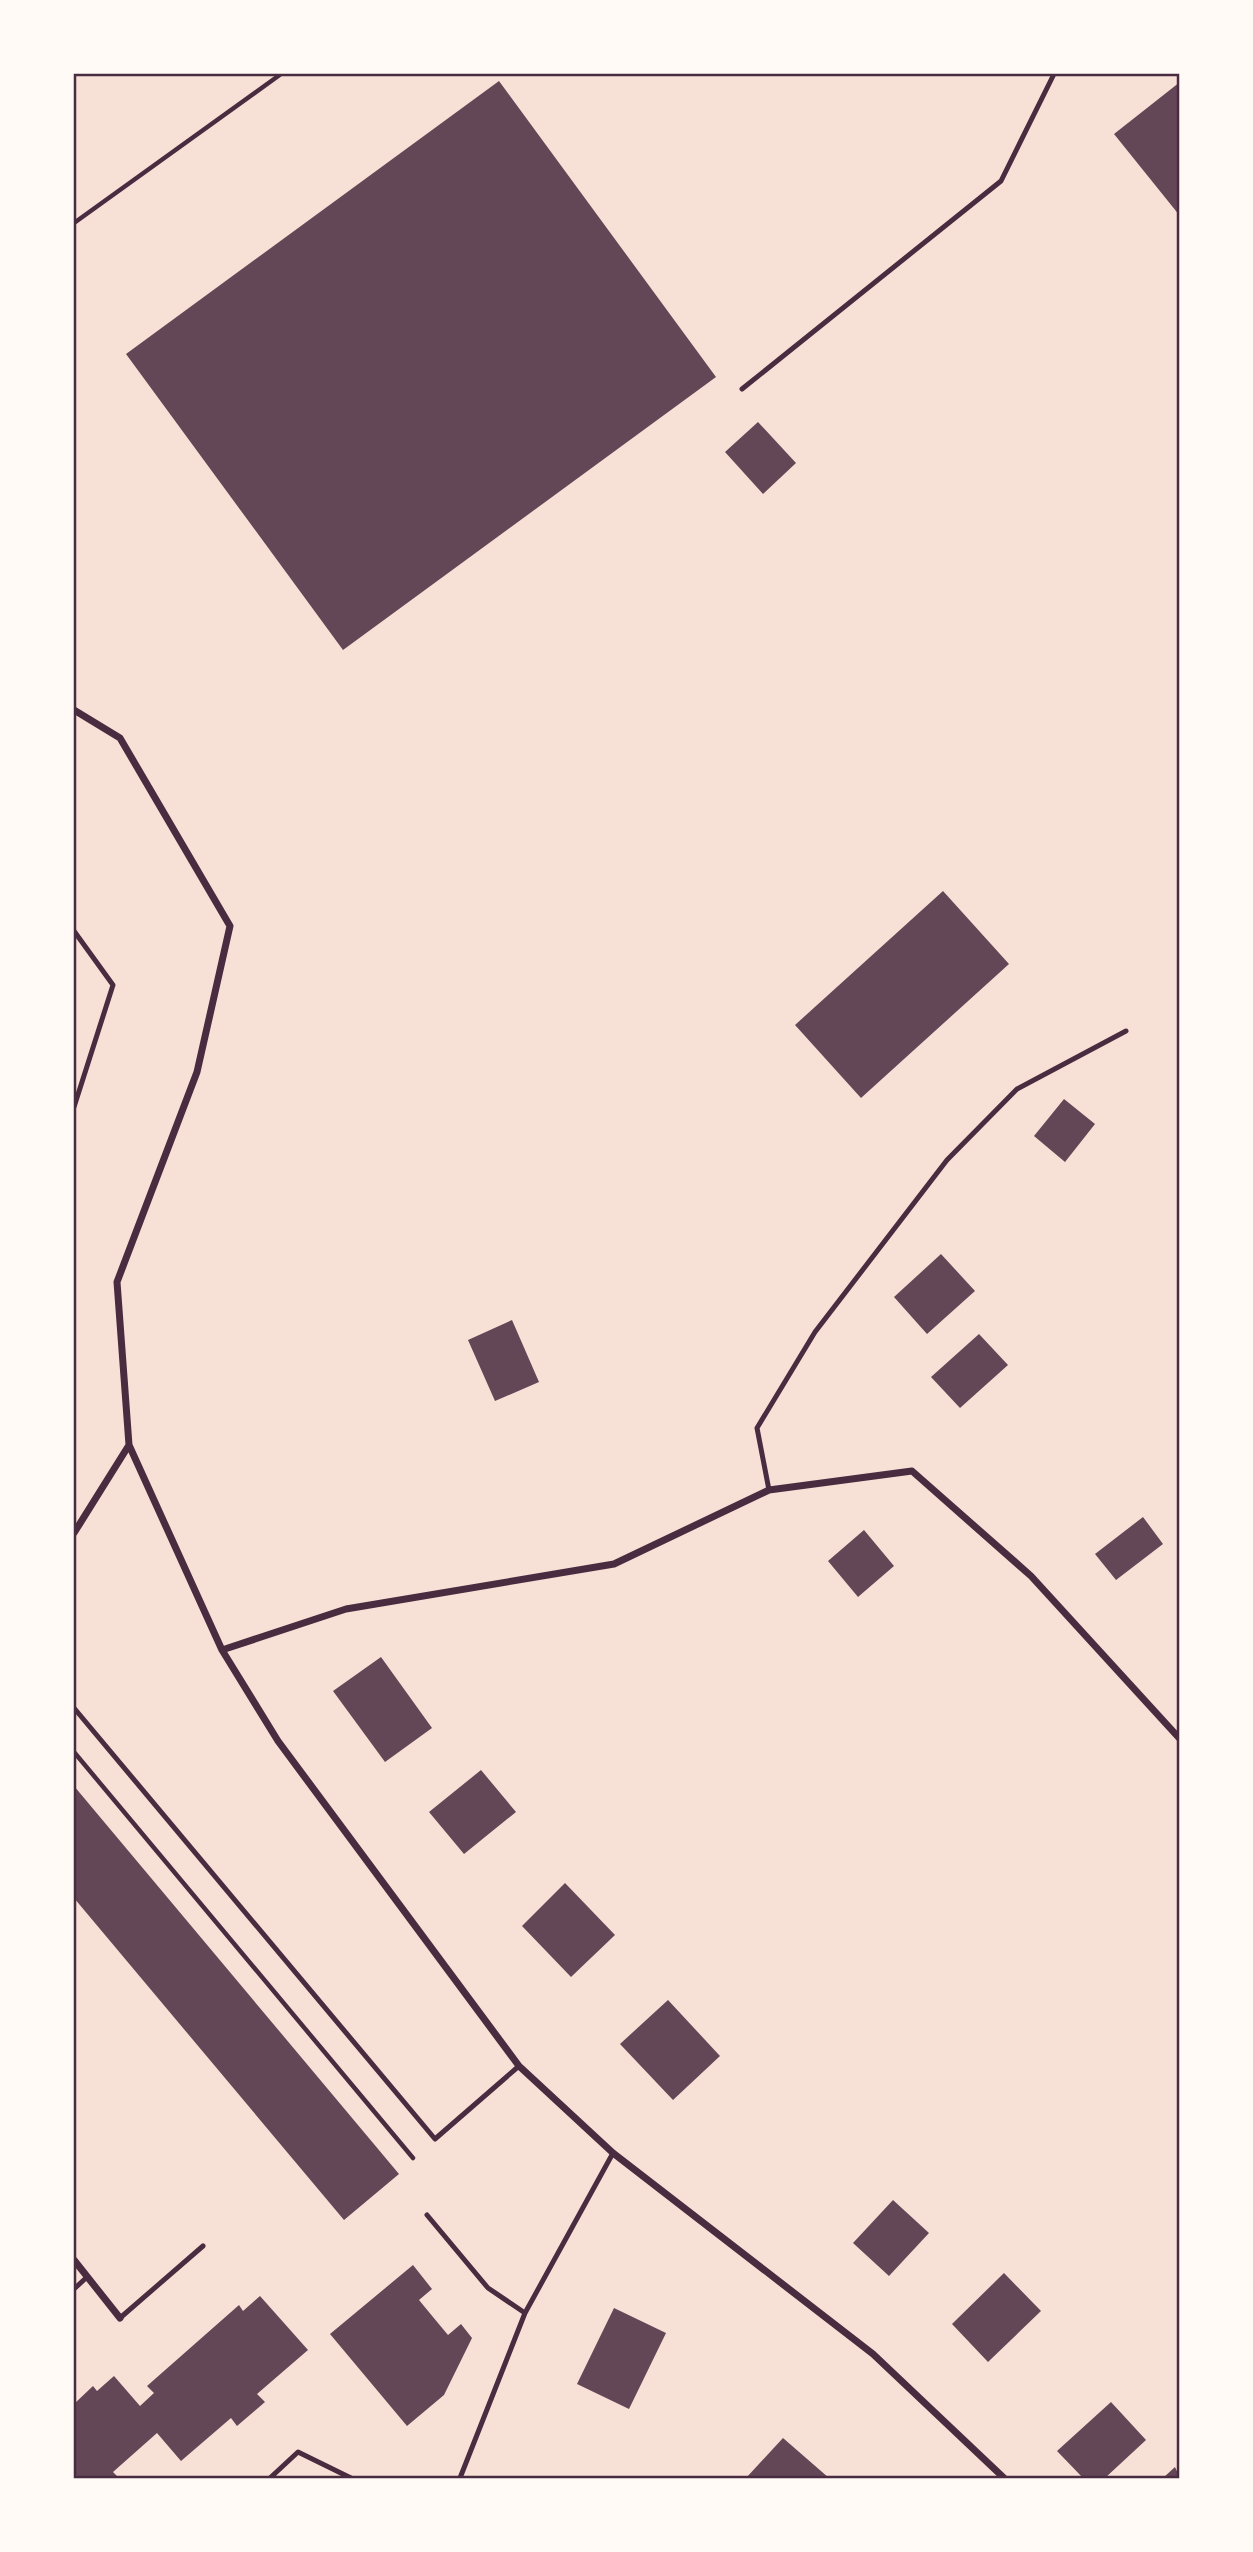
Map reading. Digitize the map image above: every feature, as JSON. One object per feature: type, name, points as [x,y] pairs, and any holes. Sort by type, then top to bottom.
[{"type":"street","points":[[74,710],[120,738],[230,926],[197,1072],[117,1282],[129,1445],[222,1650],[278,1741],[519,2066],[613,2153],[873,2354],[1004,2479]]},
{"type":"street","points":[[74,1533],[129,1445]]},
{"type":"street","points":[[222,1650],[346,1609],[614,1564],[769,1490],[912,1471],[1031,1576],[1180,1739]]},
{"type":"street","points":[[74,2260],[120,2318]]},
{"type":"lane","points":[[742,389],[1001,181],[1054,74]]},
{"type":"lane","points":[[74,931],[113,985],[74,1107]]},
{"type":"lane","points":[[769,1490],[757,1428],[815,1332],[947,1160],[1017,1089],[1126,1031]]},
{"type":"lane","points":[[74,1708],[435,2139],[519,2066]]},
{"type":"lane","points":[[460,2479],[525,2313],[613,2153]]},
{"type":"lane","points":[[427,2215],[488,2288],[525,2313]]},
{"type":"lane","points":[[120,2318],[203,2246]]},
{"type":"lane","points":[[74,2289],[88,2277]]},
{"type":"lane","points":[[270,2479],[298,2452],[351,2479]]},
{"type":"path","points":[[74,223],[281,74]]},
{"type":"path","points":[[74,1752],[413,2158]]},
{"type":"building","points":[[499,81],[716,377],[343,650],[126,354]]},
{"type":"building","points":[[1180,82],[1180,216],[1114,134]]},
{"type":"building","points":[[758,422],[796,463],[763,494],[725,452]]},
{"type":"building","points":[[943,891],[1009,964],[861,1098],[795,1025]]},
{"type":"building","points":[[1064,1099],[1095,1124],[1065,1162],[1034,1136]]},
{"type":"building","points":[[941,1254],[975,1291],[927,1334],[894,1297]]},
{"type":"building","points":[[512,1320],[539,1382],[495,1401],[468,1340]]},
{"type":"building","points":[[979,1334],[1008,1365],[960,1408],[931,1377]]},
{"type":"building","points":[[1143,1517],[1163,1544],[1116,1580],[1095,1554]]},
{"type":"building","points":[[864,1530],[894,1566],[858,1597],[828,1561]]},
{"type":"building","points":[[381,1657],[432,1728],[385,1762],[333,1691]]},
{"type":"building","points":[[481,1770],[516,1812],[464,1854],[429,1812]]},
{"type":"building","points":[[74,1786],[399,2174],[344,2220],[74,1898]]},
{"type":"building","points":[[565,1883],[615,1935],[571,1977],[522,1926]]},
{"type":"building","points":[[668,2000],[720,2056],[673,2100],[620,2044]]},
{"type":"building","points":[[893,2200],[929,2233],[889,2276],[853,2243]]},
{"type":"building","points":[[413,2265],[432,2289],[419,2300],[448,2335],[461,2324],[472,2338],[444,2395],[407,2426],[330,2334]]},
{"type":"building","points":[[1004,2273],[1041,2311],[988,2362],[952,2324]]},
{"type":"building","points":[[260,2296],[308,2350],[257,2394],[265,2402],[237,2426],[231,2418],[181,2461],[157,2433],[113,2472],[119,2478],[74,2478],[74,2404],[93,2386],[97,2391],[114,2376],[140,2406],[154,2393],[147,2386],[239,2305],[243,2311]]},
{"type":"building","points":[[614,2308],[666,2333],[629,2409],[577,2384]]},
{"type":"building","points":[[1111,2402],[1146,2440],[1105,2478],[1083,2478],[1057,2451]]},
{"type":"building","points":[[783,2438],[829,2478],[746,2478]]},
{"type":"building","points":[[1175,2467],[1180,2478],[1163,2478]]}]
